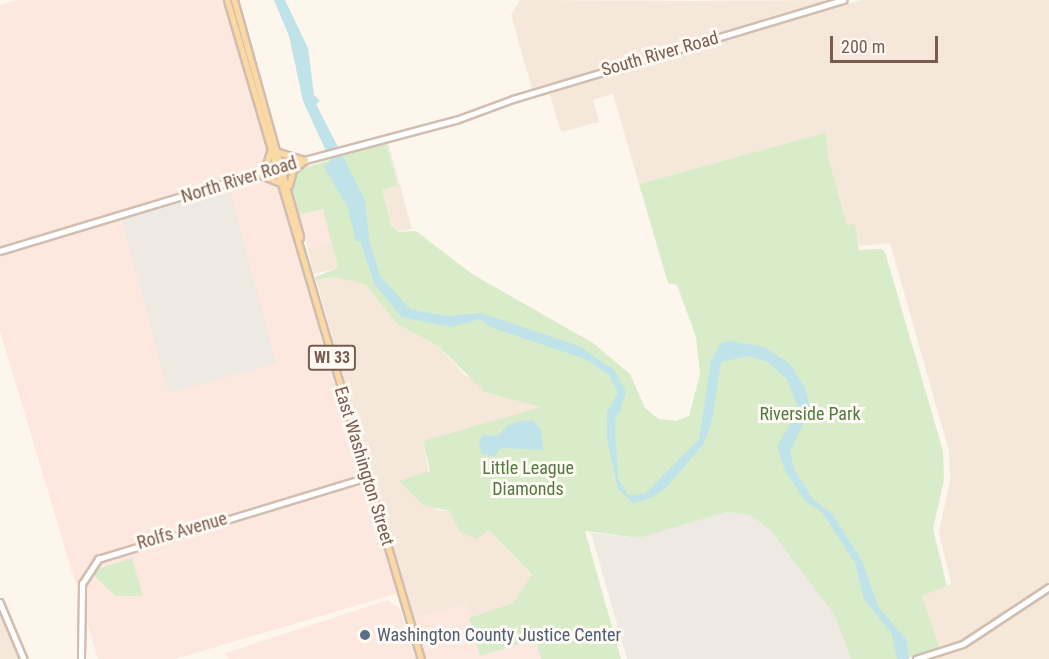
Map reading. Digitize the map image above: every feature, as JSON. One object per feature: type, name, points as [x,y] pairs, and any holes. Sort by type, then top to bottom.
[{"type":"main road","name":"East Washington Street","points":[[227,0],[279,183],[300,238]]},
{"type":"main road","name":"East Washington Street","points":[[234,0],[421,659]]},
{"type":"main road","points":[[270,150],[267,165],[258,174],[279,183]]},
{"type":"main road","points":[[278,152],[305,160]]},
{"type":"main road","points":[[288,187],[290,174],[305,160]]},
{"type":"street","name":"South River Road","points":[[478,113],[513,99],[843,0]]},
{"type":"street","name":"North River Road","points":[[0,251],[275,168],[478,113]]},
{"type":"street","name":"Rolfs Avenue","points":[[81,659],[82,584],[98,559],[368,477]]},
{"type":"street","points":[[916,659],[963,644],[1049,587]]},
{"type":"street","points":[[0,602],[24,659]]},
{"type":"shaded area","points":[[18,0],[224,0],[297,246],[326,357],[402,592],[175,659],[98,659],[0,331],[0,5]]},
{"type":"shaded area","points":[[520,0],[831,0],[532,89],[511,15]]},
{"type":"shaded area","points":[[862,0],[1049,0],[1049,584],[966,639],[940,649],[922,596],[951,584],[939,532],[950,481],[949,451],[890,243],[859,246],[847,225],[828,156],[827,132],[639,184],[613,94],[593,100],[599,122],[561,132],[549,92]]},
{"type":"shaded area","points":[[386,142],[388,142],[412,229],[397,232],[387,220],[382,190],[398,186]]},
{"type":"shaded area","points":[[229,187],[276,364],[168,393],[121,216]]},
{"type":"shaded area","points":[[323,209],[332,243],[308,249],[299,215]]},
{"type":"shaded area","points":[[332,243],[338,268],[313,274],[308,249]]},
{"type":"shaded area","points":[[335,277],[366,285],[397,324],[438,346],[465,375],[542,408],[423,442],[436,510],[450,511],[489,530],[532,576],[513,603],[469,618],[465,604],[414,619],[316,280]]},
{"type":"shaded area","points":[[727,512],[750,515],[770,530],[834,614],[851,659],[627,659],[591,533],[639,538]]},
{"type":"shaded area","points":[[1049,590],[1049,659],[927,659],[956,651]]},
{"type":"shaded area","points":[[388,600],[400,609],[416,659],[228,659],[226,653]]},
{"type":"shaded area","points":[[465,604],[480,656],[535,639],[541,659],[425,659],[414,619]]},
{"type":"shaded area","points":[[0,608],[11,632],[20,659],[0,659]]},
{"type":"green space","name":"Riverside Park","points":[[827,132],[828,156],[847,225],[855,224],[859,250],[882,249],[885,252],[943,451],[944,480],[933,529],[947,586],[922,596],[940,649],[905,659],[851,659],[834,614],[770,530],[750,515],[727,512],[639,538],[585,531],[621,659],[541,659],[535,639],[480,656],[469,618],[513,603],[532,575],[489,530],[476,539],[459,531],[450,511],[423,505],[399,481],[430,471],[423,441],[541,407],[485,392],[438,346],[397,324],[366,285],[335,277],[316,280],[315,277],[338,268],[323,209],[299,215],[291,183],[295,171],[386,142],[398,186],[382,190],[391,226],[398,232],[416,231],[472,274],[593,343],[630,374],[645,408],[659,419],[676,421],[689,416],[700,374],[696,337],[677,285],[668,283],[639,184]]},
{"type":"green space","points":[[132,558],[143,596],[116,596],[96,578],[93,570]]},
{"type":"water","points":[[274,0],[285,0],[308,48],[314,95],[320,101],[316,104],[365,200],[369,239],[380,276],[411,310],[448,316],[481,313],[579,346],[614,370],[625,390],[620,412],[616,414],[615,430],[618,478],[628,495],[645,494],[699,439],[711,361],[720,344],[729,341],[764,347],[790,364],[805,387],[810,409],[790,452],[794,469],[813,499],[833,515],[862,561],[879,608],[906,639],[909,659],[897,659],[892,634],[864,599],[855,563],[822,512],[806,502],[785,471],[777,446],[799,410],[787,379],[767,362],[749,356],[721,362],[712,420],[704,443],[667,487],[653,497],[633,503],[618,489],[607,440],[607,412],[618,393],[609,375],[585,359],[490,327],[480,319],[452,327],[401,317],[374,283],[360,241],[356,241],[348,208],[323,165],[331,162],[303,101],[289,36]]},
{"type":"water","points":[[525,420],[533,421],[541,429],[543,450],[501,448],[494,457],[481,453],[479,441],[484,435],[497,436],[508,425]]},
{"type":"waterway","points":[[612,416],[622,393]]},
{"type":"place","name":"Washington County Justice Center","points":[[365,635]]},
{"type":"park label","name":"Little League Diamonds","points":[[528,479]]}]
